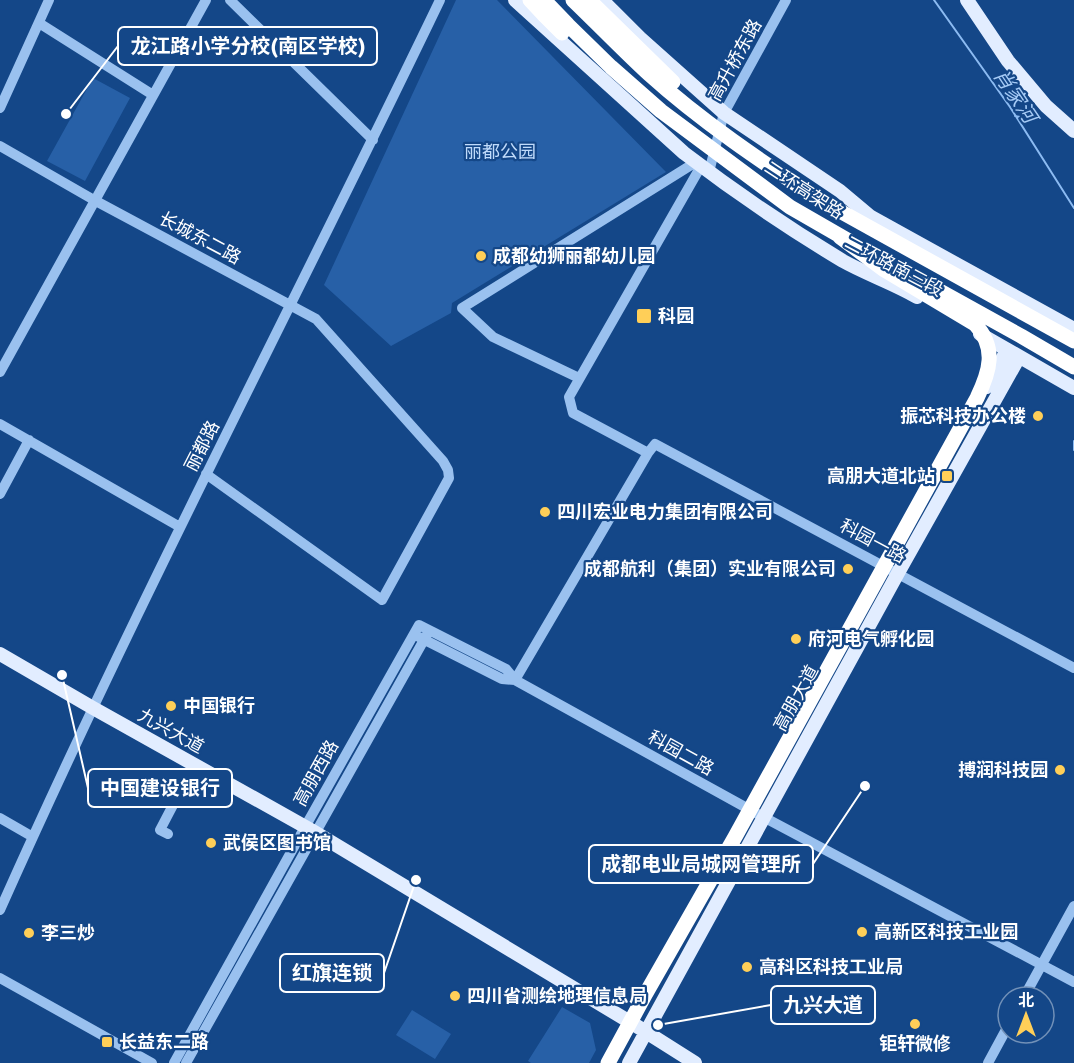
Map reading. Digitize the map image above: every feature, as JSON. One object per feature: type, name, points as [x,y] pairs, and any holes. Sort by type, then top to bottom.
[{"type":"highway","points":[[530,0],[591,59],[652,113],[765,199],[790,207]]},
{"type":"highway","name":"二环高架路","points":[[544,0],[611,67],[661,111],[790,207],[1074,367]]},
{"type":"highway","name":"二环高架路","points":[[573,0],[650,74],[697,113],[780,174],[820,200],[1074,341]]},
{"type":"highway","points":[[589,0],[677,86],[813,188],[820,200]]},
{"type":"highway","points":[[608,1063],[735,837],[985,381],[989,365],[987,343],[975,324],[883,269],[840,237]]},
{"type":"highway","points":[[601,1063],[620,1029],[645,995]]},
{"type":"main road","name":"二环路南三段","points":[[516,0],[684,153],[747,200],[844,261],[909,292],[1074,388]]},
{"type":"main road","name":"二环路南三段","points":[[602,0],[640,38],[724,113],[840,191],[871,217],[1074,329]]},
{"type":"main road","points":[[967,0],[1008,61],[1046,106],[1074,131]]},
{"type":"main road","name":"高朋大道","points":[[629,1063],[641,1029],[1013,353]]},
{"type":"main road","name":"九兴大道","points":[[0,654],[310,830],[695,1063]]},
{"type":"main road","name":"高朋大道","points":[[614,1063],[641,1029]]},
{"type":"street","points":[[0,108],[49,0]]},
{"type":"street","points":[[0,372],[206,0]]},
{"type":"street","points":[[230,0],[373,140]]},
{"type":"street","name":"丽都路","points":[[0,910],[4,892],[33,837],[180,527],[373,140],[440,0]]},
{"type":"street","name":"高升桥东路","points":[[579,378],[702,167],[724,113],[786,0]]},
{"type":"street","points":[[39,23],[153,95]]},
{"type":"street","name":"长城东二路","points":[[0,146],[94,200],[316,319],[443,461],[449,478],[382,600],[206,474]]},
{"type":"street","points":[[579,378],[493,337],[462,308],[702,167]]},
{"type":"street","name":"科园一路","points":[[579,378],[569,397],[573,413],[652,448],[893,571],[1074,668]]},
{"type":"street","points":[[0,424],[180,527]]},
{"type":"street","points":[[0,495],[29,440]]},
{"type":"street","points":[[516,680],[652,448]]},
{"type":"street","name":"科园二路","points":[[416,630],[502,679],[516,680],[759,814],[1074,982]]},
{"type":"street","name":"高朋西路","points":[[186,1063],[416,630]]},
{"type":"street","name":"高朋西路","points":[[174,1063],[427,636]]},
{"type":"street","points":[[168,834],[160,830],[176,808],[194,765]]},
{"type":"street","points":[[0,818],[33,837]]},
{"type":"street","points":[[1031,985],[1074,906]]},
{"type":"street","points":[[0,978],[152,1063]]},
{"type":"street","points":[[988,1063],[998,1045]]},
{"type":"green space","name":"丽都公园","points":[[456,0],[497,0],[666,172],[452,303],[451,313],[391,346],[324,285]]},
{"type":"green space","points":[[93,78],[130,98],[85,181],[47,161]]},
{"type":"green space","points":[[562,1007],[590,1023],[596,1050],[589,1063],[531,1063],[528,1061]]},
{"type":"green space","points":[[412,1010],[451,1034],[435,1059],[396,1035]]},
{"type":"waterway","name":"肖家河","points":[[934,0],[1010,107],[1074,208]]},
{"type":"waterway","name":"肖家河","points":[[1015,116],[1026,118]]},
{"type":"waterway","name":"肖家河","points":[[1074,441],[1074,450]]},
{"type":"place","name":"龙江路小学分校(南区学校)","points":[[66,114]]},
{"type":"place","name":"成都幼狮丽都幼儿园","points":[[481,256]]},
{"type":"place","name":"科园","points":[[644,316]]},
{"type":"place","name":"振芯科技办公楼","points":[[1038,416]]},
{"type":"place","name":"高朋大道北站","points":[[947,476]]},
{"type":"place","name":"四川宏业电力集团有限公司","points":[[545,512]]},
{"type":"place","name":"成都航利（集团）实业有限公司","points":[[848,569]]},
{"type":"place","name":"府河电气孵化园","points":[[796,639]]},
{"type":"place","name":"中国建设银行","points":[[62,675]]},
{"type":"place","name":"中国银行","points":[[171,706]]},
{"type":"place","name":"搏润科技园","points":[[1060,770]]},
{"type":"place","name":"成都电业局城网管理所","points":[[865,786]]},
{"type":"place","name":"武侯区图书馆","points":[[211,843]]},
{"type":"place","name":"红旗连锁","points":[[416,880]]},
{"type":"place","name":"高新区科技工业园","points":[[862,932]]},
{"type":"place","name":"李三炒","points":[[29,933]]},
{"type":"place","name":"高科区科技工业局","points":[[747,967]]},
{"type":"place","name":"四川省测绘地理信息局","points":[[455,996]]},
{"type":"place","name":"钜轩微修","points":[[915,1024]]},
{"type":"place","name":"九兴大道","points":[[658,1025]]},
{"type":"place","name":"长益东二路","points":[[107,1042]]}]
